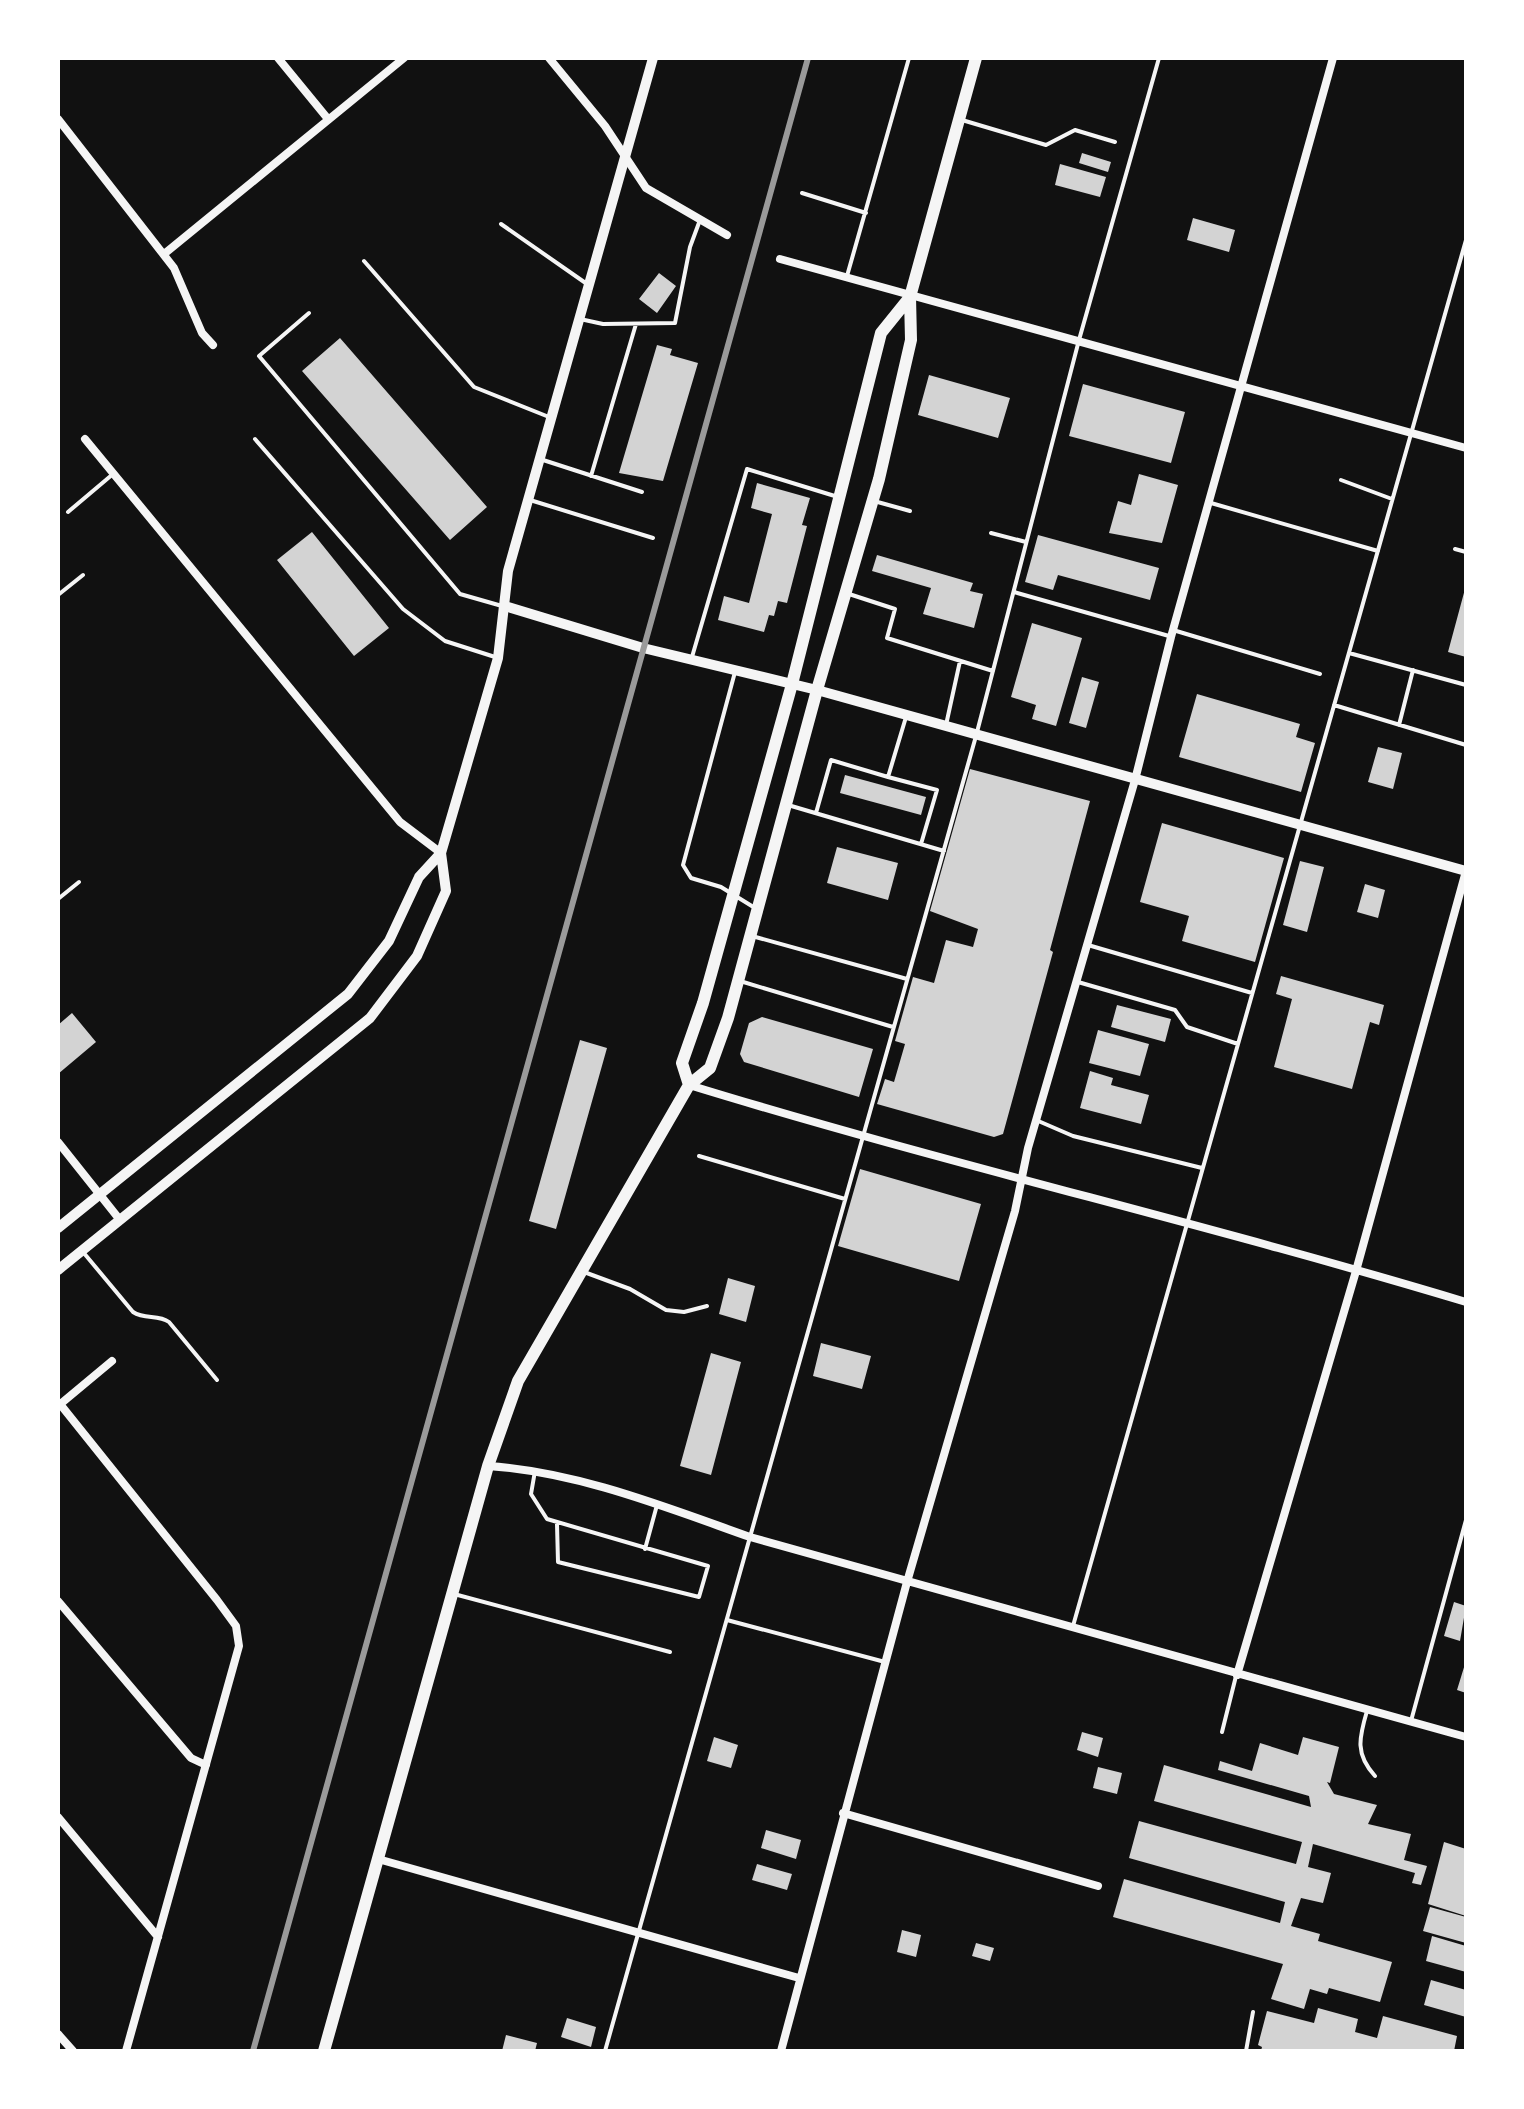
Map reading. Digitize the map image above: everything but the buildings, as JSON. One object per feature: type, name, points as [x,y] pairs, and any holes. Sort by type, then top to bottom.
[{"type":"main road","points":[[324,2051],[488,1466],[518,1381],[689,1085],[710,1068],[738,981],[817,690],[873,501],[911,340],[910,297],[976,58]]},
{"type":"main road","points":[[689,1085],[682,1063],[703,1003],[792,684],[881,333],[910,297]]},
{"type":"street","points":[[278,58],[328,119]]},
{"type":"street","points":[[164,254],[404,58]]},
{"type":"street","points":[[549,58],[646,188],[727,235]]},
{"type":"street","points":[[58,1270],[370,1018],[417,956],[446,891],[441,853],[498,658],[508,571],[653,58]]},
{"type":"street","points":[[781,2051],[843,1813],[1022,1180],[1036,1120],[1135,780],[1172,633],[1333,58]]},
{"type":"street","points":[[58,119],[174,268],[202,333],[213,345]]},
{"type":"street","points":[[780,259],[1466,448]]},
{"type":"street","points":[[85,439],[400,822],[441,853]]},
{"type":"street","points":[[505,606],[1466,871]]},
{"type":"street","points":[[58,1228],[348,994],[389,941],[419,877],[441,853]]},
{"type":"street","points":[[1237,1675],[1356,1271],[1466,864]]},
{"type":"street","points":[[689,1085],[862,1139],[1466,1302]]},
{"type":"street","points":[[58,1142],[120,1220]]},
{"type":"street","points":[[112,1361],[59,1405],[236,1626],[239,1646],[126,2051]]},
{"type":"street","points":[[488,1466],[536,1469],[657,1504],[750,1537],[1466,1737]]},
{"type":"street","points":[[58,1601],[191,1758],[206,1765]]},
{"type":"street","points":[[843,1813],[1098,1886]]},
{"type":"street","points":[[58,1817],[158,1937]]},
{"type":"street","points":[[378,1859],[799,1978]]},
{"type":"street","points":[[58,2034],[73,2051]]},
{"type":"lane","points":[[847,276],[909,58]]},
{"type":"lane","points":[[605,2051],[976,736],[1079,340],[1159,58]]},
{"type":"lane","points":[[959,119],[1046,145],[1075,130],[1115,142]]},
{"type":"lane","points":[[802,193],[866,213]]},
{"type":"lane","points":[[579,319],[603,324],[675,323],[690,247],[700,220]]},
{"type":"lane","points":[[501,224],[587,284]]},
{"type":"lane","points":[[1072,1628],[1466,240]]},
{"type":"lane","points":[[364,261],[474,387],[551,417]]},
{"type":"lane","points":[[309,313],[259,356],[460,594],[505,606]]},
{"type":"lane","points":[[591,476],[636,323]]},
{"type":"lane","points":[[255,439],[403,609],[445,641],[498,658]]},
{"type":"lane","points":[[538,459],[642,492]]},
{"type":"lane","points":[[691,659],[747,469],[840,498]]},
{"type":"lane","points":[[68,512],[113,474]]},
{"type":"lane","points":[[1341,480],[1392,499]]},
{"type":"lane","points":[[527,499],[653,538]]},
{"type":"lane","points":[[873,501],[910,511]]},
{"type":"lane","points":[[1209,502],[1378,551]]},
{"type":"lane","points":[[991,533],[1026,542]]},
{"type":"lane","points":[[1455,549],[1466,552]]},
{"type":"lane","points":[[58,595],[83,575]]},
{"type":"lane","points":[[1014,592],[1320,674]]},
{"type":"lane","points":[[847,593],[895,609],[887,638],[993,671]]},
{"type":"lane","points":[[1349,653],[1466,685]]},
{"type":"lane","points":[[945,728],[960,661]]},
{"type":"lane","points":[[736,670],[683,865],[691,878],[732,893],[757,909]]},
{"type":"lane","points":[[1399,725],[1413,670]]},
{"type":"lane","points":[[1334,705],[1466,745]]},
{"type":"lane","points":[[888,777],[906,717]]},
{"type":"lane","points":[[816,813],[831,760],[937,790],[921,844]]},
{"type":"lane","points":[[786,804],[944,851]]},
{"type":"lane","points":[[58,899],[79,882]]},
{"type":"lane","points":[[750,936],[907,979]]},
{"type":"lane","points":[[1086,945],[1252,993]]},
{"type":"lane","points":[[738,981],[894,1027]]},
{"type":"lane","points":[[1076,981],[1175,1010],[1187,1027],[1238,1044]]},
{"type":"lane","points":[[1036,1120],[1073,1136],[1178,1165],[1203,1168]]},
{"type":"lane","points":[[699,1156],[845,1199]]},
{"type":"lane","points":[[82,1251],[133,1312],[169,1322],[217,1380]]},
{"type":"lane","points":[[582,1271],[630,1289],[666,1310],[684,1312],[707,1306]]},
{"type":"lane","points":[[536,1469],[531,1494],[547,1519],[708,1566],[699,1597],[558,1562],[557,1524]]},
{"type":"lane","points":[[645,1549],[657,1504]]},
{"type":"lane","points":[[1410,1723],[1466,1520]]},
{"type":"lane","points":[[452,1593],[670,1652]]},
{"type":"lane","points":[[727,1620],[885,1662]]},
{"type":"lane","points":[[1222,1732],[1237,1675]]},
{"type":"lane","points":[[1367,1711],[1359,1737],[1359,1754],[1375,1776]]},
{"type":"lane","points":[[1246,2051],[1253,2012]]},
{"type":"railway","points":[[253,2051],[808,58]]}]
